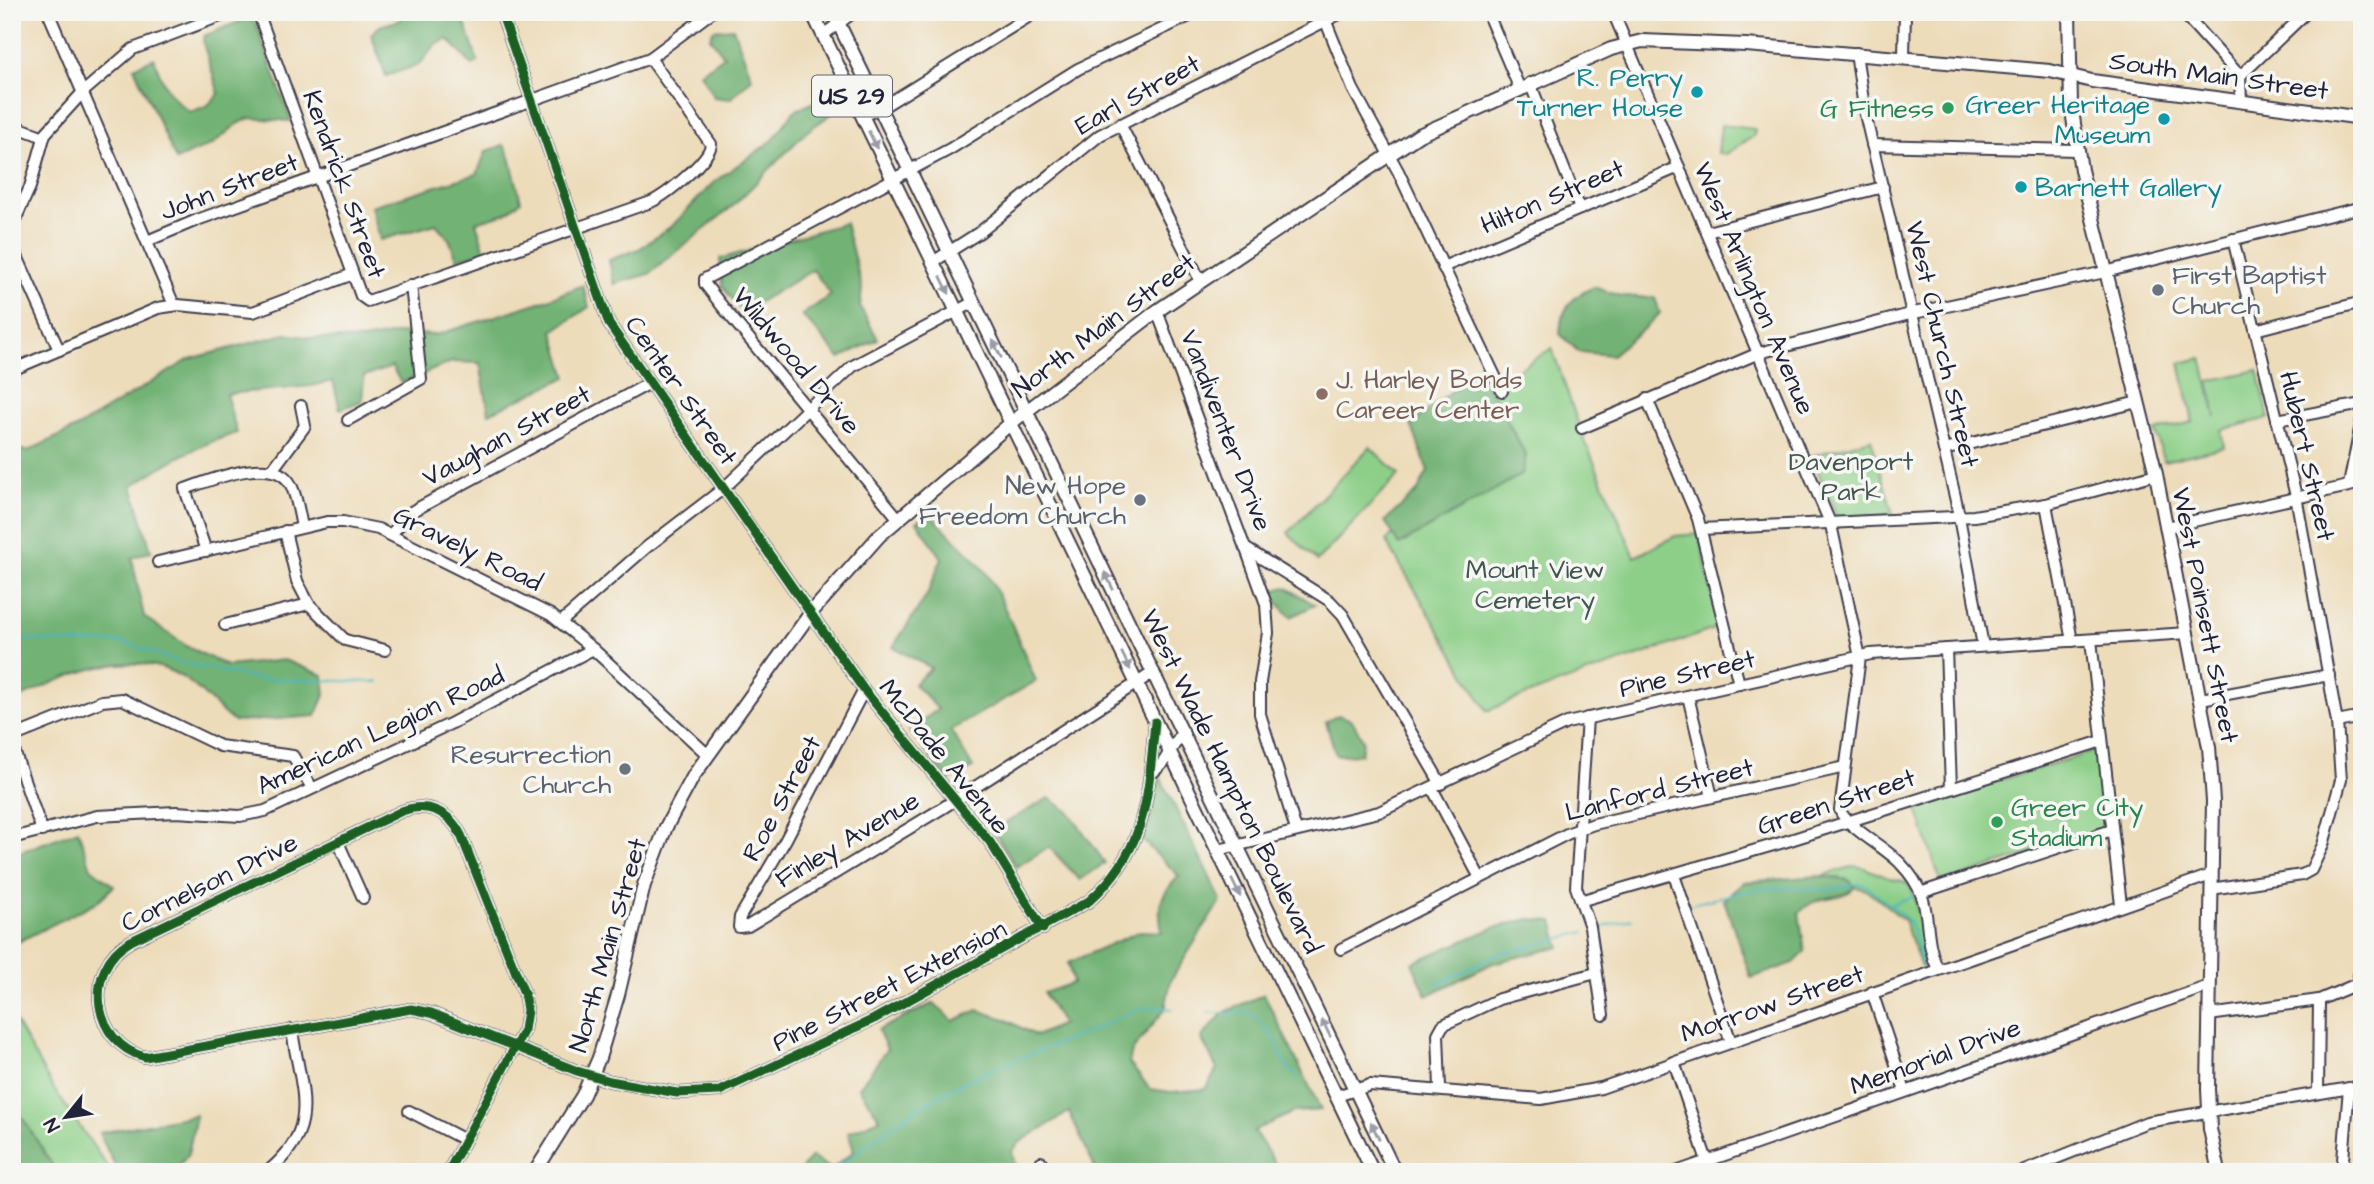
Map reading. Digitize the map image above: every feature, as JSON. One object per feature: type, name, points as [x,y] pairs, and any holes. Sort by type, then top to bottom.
[{"type":"main road","name":"US 29","points":[[812,12],[1011,423]]},
{"type":"main road","name":"US 29","points":[[833,12],[1027,410]]},
{"type":"main road","name":"West Poinsett Street","points":[[2072,15],[2070,76],[2077,150],[2156,474],[2201,699],[2212,776],[2208,1111],[2219,1172]]},
{"type":"main road","name":"North Main Street","points":[[535,1172],[592,1075],[613,1015],[652,862],[677,803],[708,755],[810,614],[854,561],[898,517],[1027,410],[1157,310],[1387,154],[1441,122],[1524,85],[1642,41],[1856,53],[2070,76]]},
{"type":"main road","name":"South Main Street","points":[[2070,76],[2362,118]]},
{"type":"main road","name":"West Wade Hampton Boulevard","points":[[1027,410],[1395,1172]]},
{"type":"main road","name":"West Wade Hampton Boulevard","points":[[1011,423],[1373,1172]]},
{"type":"street","points":[[48,12],[174,305]]},
{"type":"street","points":[[12,227],[30,187],[44,137],[83,92],[133,49],[231,12]]},
{"type":"street","name":"Kendrick Street","points":[[258,12],[361,296],[368,301],[659,198],[711,150],[709,139],[650,58]]},
{"type":"street","name":"Center Street","points":[[501,12],[609,324],[810,614]]},
{"type":"street","name":"John Street","points":[[146,242],[317,177],[650,58],[712,12]]},
{"type":"street","points":[[823,35],[854,12]]},
{"type":"street","points":[[862,116],[881,108],[1036,12]]},
{"type":"street","name":"Earl Street","points":[[933,262],[993,223],[1094,140],[1120,124],[1182,96],[1324,16],[1343,12]]},
{"type":"street","points":[[1487,12],[1524,85],[1580,209]]},
{"type":"street","name":"West Arlington Avenue","points":[[1613,12],[1832,525],[1860,657],[1840,810],[1847,820]]},
{"type":"street","points":[[1904,57],[1905,12]]},
{"type":"street","points":[[2182,12],[2240,76],[2241,102]]},
{"type":"street","points":[[2240,76],[2307,12]]},
{"type":"street","name":"Wildwood Drive","points":[[898,517],[722,306],[705,284],[705,279],[973,136],[1078,69],[1190,14]]},
{"type":"street","points":[[1324,16],[1353,89],[1502,391]]},
{"type":"street","name":"West Church Street","points":[[1856,53],[1872,145],[1914,313],[1960,517],[1983,646]]},
{"type":"street","points":[[1120,124],[1200,280]]},
{"type":"street","points":[[12,125],[44,137]]},
{"type":"street","points":[[1872,145],[2077,150]]},
{"type":"street","name":"Hilton Street","points":[[1443,267],[1679,167]]},
{"type":"street","points":[[1707,232],[1882,187]]},
{"type":"street","points":[[1582,428],[1759,353],[1914,313],[2105,272],[2362,207]]},
{"type":"street","name":"Hubert Street","points":[[2211,889],[2302,875],[2311,870],[2323,845],[2341,780],[2337,722],[2296,496],[2233,239]]},
{"type":"street","points":[[12,245],[59,350]]},
{"type":"street","points":[[12,370],[158,308],[174,305],[253,312],[353,274]]},
{"type":"street","points":[[348,420],[421,379],[411,285]]},
{"type":"street","points":[[561,622],[649,545],[724,488],[806,407],[863,359],[974,302]]},
{"type":"street","points":[[2255,330],[2362,302]]},
{"type":"street","name":"Vandiventer Drive","points":[[1157,310],[1245,548],[1330,601],[1343,615],[1437,786],[1480,878]]},
{"type":"street","name":"Vaughan Street","points":[[391,534],[413,511],[650,383]]},
{"type":"street","points":[[1647,399],[1701,529],[1739,684]]},
{"type":"street","points":[[1944,450],[2138,402]]},
{"type":"street","points":[[2277,420],[2362,404]]},
{"type":"street","points":[[273,470],[305,426],[301,406]]},
{"type":"street","points":[[2349,485],[2362,419]]},
{"type":"street","points":[[206,551],[185,489],[253,470],[273,470],[291,484],[302,527]]},
{"type":"street","points":[[1701,529],[1960,517],[2046,504],[2156,474]]},
{"type":"street","points":[[2167,527],[2362,483]]},
{"type":"street","points":[[2046,504],[2071,641]]},
{"type":"street","name":"Gravely Road","points":[[158,562],[302,527],[343,522],[391,534],[561,622],[708,755]]},
{"type":"street","points":[[285,531],[297,581],[309,604],[345,640],[385,650]]},
{"type":"street","points":[[1245,548],[1266,604],[1268,633],[1260,682],[1261,714],[1296,830]]},
{"type":"street","points":[[225,625],[309,604]]},
{"type":"street","name":"McDade Avenue","points":[[810,614],[864,690],[990,842],[1043,929]]},
{"type":"street","name":"Pine Street","points":[[1218,850],[1296,830],[1368,816],[1437,786],[1550,729],[1587,718],[1860,657],[2188,633]]},
{"type":"street","points":[[2091,640],[2121,905]]},
{"type":"street","name":"American Legion Road","points":[[12,838],[97,816],[176,812],[247,815],[274,808],[452,723],[593,649]]},
{"type":"street","points":[[1945,649],[1951,788]]},
{"type":"street","name":"Finley Avenue","points":[[739,927],[748,926],[955,800],[1154,672]]},
{"type":"street","points":[[2201,699],[2329,675]]},
{"type":"street","name":"Roe Street","points":[[739,927],[740,917],[785,841],[864,690]]},
{"type":"street","points":[[1688,696],[1712,797]]},
{"type":"street","points":[[12,737],[102,701],[127,699],[194,736],[220,746],[293,756],[312,788]]},
{"type":"street","points":[[2337,722],[2362,717]]},
{"type":"street","points":[[1587,718],[1576,887],[1583,901],[1602,1015]]},
{"type":"street","name":"Pine Street Extension","points":[[592,1075],[677,1093],[730,1089],[874,1019],[1043,929],[1089,901],[1123,863],[1142,823],[1151,774],[1155,722]]},
{"type":"street","points":[[1151,774],[1170,753],[1183,731]]},
{"type":"street","name":"Green Street","points":[[1583,901],[2102,741]]},
{"type":"street","points":[[12,745],[42,831]]},
{"type":"street","name":"Lanford Street","points":[[1341,949],[1580,829],[1845,767]]},
{"type":"street","name":"Cornelson Drive","points":[[516,1046],[527,1017],[524,993],[461,835],[453,821],[435,809],[413,808],[125,944],[110,962],[99,995],[99,1011],[111,1035],[128,1051],[145,1057],[411,1009],[431,1013],[516,1046],[592,1075]]},
{"type":"street","points":[[1847,820],[1901,863],[1923,892],[1929,939],[1938,970]]},
{"type":"street","points":[[1923,892],[2112,830]]},
{"type":"street","points":[[338,842],[363,898]]},
{"type":"street","points":[[1674,875],[1731,1042]]},
{"type":"street","name":"Morrow Street","points":[[1337,1096],[1370,1085],[1551,1098],[1601,1088],[2211,875]]},
{"type":"street","points":[[2208,1015],[2319,1000],[2357,984],[2362,962]]},
{"type":"street","points":[[1440,1088],[1438,1034],[1443,1026],[1509,995],[1596,972]]},
{"type":"street","name":"Memorial Drive","points":[[1676,1172],[2209,986]]},
{"type":"street","points":[[1872,992],[1906,1091]]},
{"type":"street","points":[[2318,1093],[2319,1000]]},
{"type":"street","points":[[267,1172],[289,1151],[298,1137],[304,1116],[292,1030]]},
{"type":"street","points":[[448,1172],[516,1046]]},
{"type":"street","points":[[1674,1062],[1707,1161]]},
{"type":"street","points":[[2022,1172],[2142,1123],[2362,1086]]},
{"type":"street","points":[[2342,1172],[2349,1088]]},
{"type":"street","points":[[409,1111],[465,1140]]},
{"type":"street","points":[[1041,1162],[1050,1172]]},
{"type":"green space","points":[[404,12],[461,12],[478,62],[472,65],[448,39],[436,44],[419,65],[386,76],[371,34],[380,26],[401,20]]},
{"type":"green space","points":[[248,18],[256,24],[291,121],[249,118],[213,144],[176,160],[134,67],[154,58],[167,89],[177,101],[190,112],[207,106],[219,94],[203,43],[204,36]]},
{"type":"green space","points":[[733,28],[752,78],[730,99],[714,97],[700,73],[724,56],[710,37],[713,30]]},
{"type":"green space","points":[[828,96],[837,110],[806,132],[734,205],[649,274],[614,284],[609,260],[639,249],[673,225],[714,182],[773,140],[794,111]]},
{"type":"green space","points":[[1721,125],[1755,129],[1754,136],[1726,154],[1718,153]]},
{"type":"green space","points":[[504,145],[510,157],[521,201],[506,213],[476,222],[485,251],[457,259],[449,239],[436,224],[380,240],[371,206],[477,174],[486,151]]},
{"type":"green space","points":[[845,223],[862,288],[860,307],[878,339],[840,358],[802,315],[831,295],[813,270],[742,312],[722,286],[720,259]]},
{"type":"green space","points":[[583,285],[589,307],[553,331],[567,377],[489,413],[480,363],[452,362],[401,383],[392,367],[364,376],[362,401],[340,409],[333,381],[311,386],[226,394],[237,433],[183,455],[132,486],[151,551],[132,558],[144,617],[188,647],[227,666],[284,660],[323,675],[325,695],[316,716],[234,722],[185,679],[164,669],[143,664],[98,667],[54,682],[13,701],[12,449],[28,451],[76,428],[190,359],[285,334],[362,340],[401,333],[436,335],[543,301]]},
{"type":"green space","points":[[1594,287],[1620,296],[1655,298],[1660,313],[1612,355],[1579,352],[1560,334],[1562,318],[1573,300]]},
{"type":"green space","name":"Mount View Cemetery","points":[[1552,348],[1581,432],[1635,557],[1675,536],[1699,534],[1719,627],[1544,688],[1487,711],[1386,541],[1393,535],[1399,544],[1526,456],[1490,388]]},
{"type":"green space","points":[[2202,358],[2216,417],[2209,381],[2258,370],[2269,418],[2221,430],[2224,447],[2164,461],[2155,431],[2193,422],[2180,363]]},
{"type":"green space","points":[[1479,369],[1526,456],[1522,474],[1399,545],[1385,521],[1417,492],[1428,471],[1411,424]]},
{"type":"green space","name":"Davenport Park","points":[[1871,439],[1893,514],[1838,519],[1811,456]]},
{"type":"green space","points":[[1370,447],[1399,475],[1317,561],[1288,533]]},
{"type":"green space","points":[[929,512],[988,576],[1008,614],[1036,681],[951,730],[973,768],[949,780],[909,731],[938,709],[914,684],[931,668],[893,647],[927,595],[942,558],[917,522]]},
{"type":"green space","points":[[1286,587],[1315,605],[1291,617],[1273,598],[1275,590]]},
{"type":"green space","points":[[1338,715],[1352,720],[1363,740],[1361,754],[1336,755],[1326,722]]},
{"type":"green space","name":"Greer City Stadium","points":[[2098,750],[2109,828],[1941,883],[1916,806]]},
{"type":"green space","points":[[1159,775],[1221,900],[1171,980],[1165,1009],[1132,1051],[1129,1063],[1150,1089],[1171,1092],[1206,1089],[1217,1069],[1201,1038],[1223,1013],[1264,994],[1321,1110],[1294,1112],[1254,1131],[1281,1172],[1097,1172],[1069,1112],[1020,1142],[1012,1151],[1016,1172],[799,1172],[811,1157],[832,1169],[854,1151],[848,1132],[880,1119],[859,1088],[887,1049],[878,1030],[934,1003],[953,1021],[978,1010],[1005,1019],[1036,1036],[1062,1024],[1044,993],[1073,983],[1068,963],[1140,931],[1162,932],[1161,901],[1179,876],[1142,840],[1153,811]]},
{"type":"green space","points":[[1049,798],[1069,812],[1105,863],[1080,880],[1049,847],[1016,867],[993,830]]},
{"type":"green space","points":[[78,830],[91,868],[114,886],[97,902],[12,945],[12,855]]},
{"type":"green space","points":[[1854,866],[1903,881],[1910,887],[1920,920],[1927,965],[1921,967],[1904,920],[1867,890],[1855,887],[1849,880],[1821,876]]},
{"type":"green space","points":[[1821,876],[1849,880],[1855,887],[1842,895],[1815,902],[1799,913],[1805,952],[1794,963],[1751,978],[1724,900],[1744,882]]},
{"type":"green space","points":[[1529,919],[1553,921],[1560,947],[1493,963],[1427,996],[1412,963],[1493,928]]},
{"type":"green space","points":[[12,1009],[15,1021],[52,1086],[111,1172],[56,1172],[12,1101]]},
{"type":"green space","points":[[12,1101],[52,1165],[56,1172],[12,1169]]},
{"type":"green space","points":[[196,1115],[188,1155],[173,1172],[118,1172],[99,1133]]},
{"type":"waterway","points":[[12,638],[72,643],[123,642],[181,663],[260,679],[379,682]]},
{"type":"waterway","points":[[1689,905],[1754,890],[1827,890],[1863,884],[1907,920],[1922,964]]},
{"type":"waterway","points":[[1892,904],[1916,895]]},
{"type":"waterway","points":[[1596,929],[1632,919]]},
{"type":"waterway","points":[[1436,985],[1496,955],[1585,932]]},
{"type":"waterway","points":[[830,1172],[921,1106],[970,1079],[1088,1032],[1128,1013],[1148,1008],[1173,1009]]},
{"type":"waterway","points":[[1208,1013],[1249,1013],[1261,1022],[1276,1042],[1285,1065],[1297,1076]]},
{"type":"cycle path","points":[[501,12],[609,324],[864,690],[990,842],[1043,929]]},
{"type":"cycle path","points":[[448,1172],[524,1030],[527,1010],[524,993],[461,835],[444,814],[428,808],[402,811],[131,941],[115,953],[105,969],[100,986],[104,1022],[114,1037],[127,1049],[145,1057],[411,1009],[431,1013],[577,1071],[610,1081],[677,1093],[720,1091],[874,1019],[1089,901],[1123,861],[1142,819],[1155,722]]},
{"type":"place","name":"R. Perry Turner House","points":[[1697,92]]},
{"type":"place","name":"G Fitness","points":[[1948,108]]},
{"type":"place","name":"Greer Heritage Museum","points":[[2164,119]]},
{"type":"place","name":"Barnett Gallery","points":[[2021,187]]},
{"type":"place","name":"First Baptist Church","points":[[2158,290]]},
{"type":"place","name":"J. Harley Bonds Career Center","points":[[1322,394]]},
{"type":"place","name":"New Hope Freedom Church","points":[[1140,500]]},
{"type":"place","name":"Resurrection Church","points":[[625,769]]},
{"type":"place","name":"Greer City Stadium","points":[[1997,822]]}]
